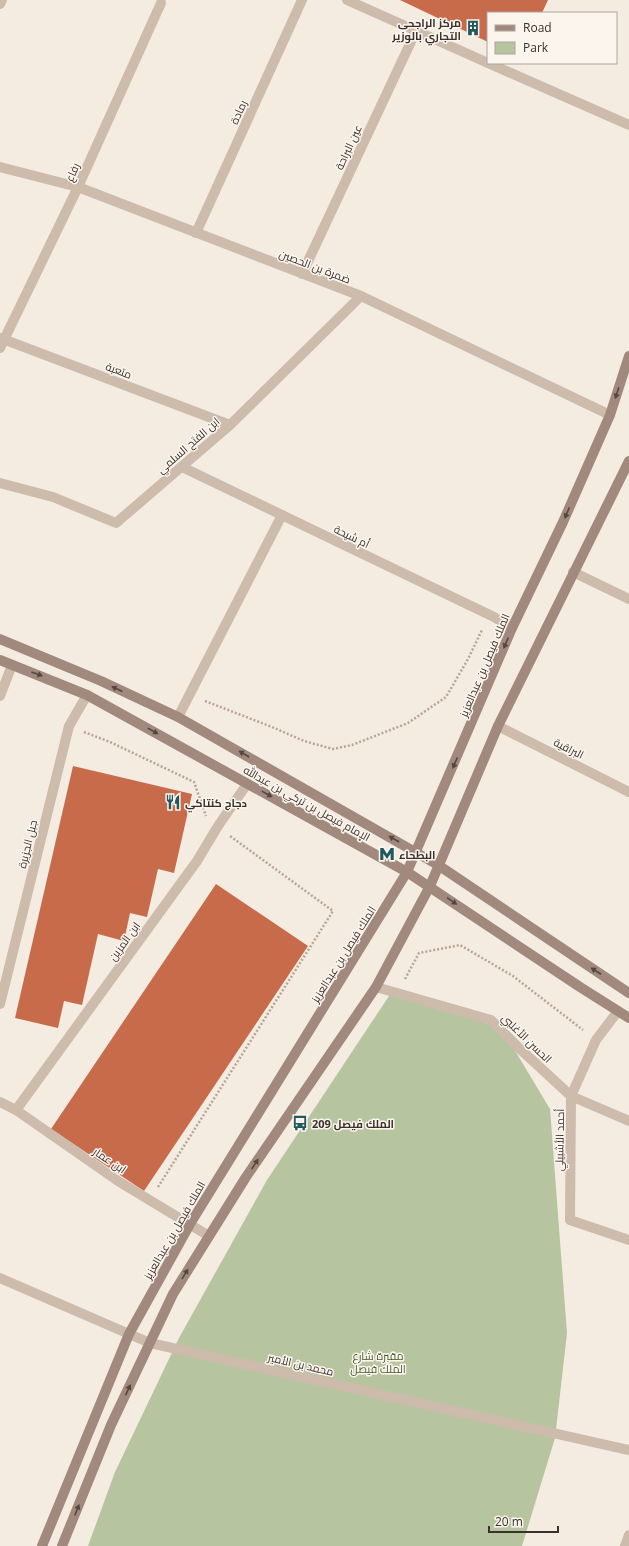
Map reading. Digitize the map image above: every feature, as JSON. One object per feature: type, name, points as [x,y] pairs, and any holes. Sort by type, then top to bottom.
[{"type":"street","points":[[0,4],[2,0]]},
{"type":"street","name":"رمادة","points":[[196,233],[302,0]]},
{"type":"street","points":[[347,0],[487,63]]},
{"type":"street","name":"رفاع","points":[[1,342],[78,188],[161,3]]},
{"type":"street","name":"عين البراحة","points":[[302,274],[416,31]]},
{"type":"street","points":[[490,64],[629,126]]},
{"type":"street","name":"ضمرة بن الحصين","points":[[0,167],[78,188],[361,296],[610,415]]},
{"type":"street","name":"ابن الفتح السلمي","points":[[0,483],[53,497],[116,523],[230,425],[361,296]]},
{"type":"street","name":"متعبة","points":[[1,342],[230,425]]},
{"type":"street","name":"الملك فيصل بن عبدالعزيز","points":[[42,1546],[128,1334],[190,1224],[407,872],[417,852],[512,628],[563,522],[610,415],[629,356]]},
{"type":"street","points":[[62,1546],[111,1426],[172,1294],[246,1177],[376,987],[430,886],[498,726],[629,461]]},
{"type":"street","name":"أم شيحة","points":[[182,467],[489,615],[512,628]]},
{"type":"street","points":[[178,717],[282,515]]},
{"type":"street","points":[[573,572],[629,599]]},
{"type":"street","name":"الإمام فيصل بن تركي بن عبدالله","points":[[0,639],[101,681],[178,717],[417,852],[629,993]]},
{"type":"street","name":"الإمام فيصل بن تركي بن عبدالله","points":[[0,660],[87,695],[407,872],[629,1018]]},
{"type":"street","points":[[0,696],[12,665]]},
{"type":"street","name":"جبل الجزيرة","points":[[0,1004],[69,726],[87,695]]},
{"type":"street","name":"البراقية","points":[[498,726],[629,792]]},
{"type":"street","name":"ابن المزين","points":[[16,1110],[197,861],[218,826],[247,784]]},
{"type":"street","name":"الحسن الأغلبي","points":[[376,987],[491,1020],[520,1049],[572,1096],[629,1121]]},
{"type":"street","name":"أحمد الأشبيلي","points":[[618,1011],[596,1040],[572,1096],[570,1220],[629,1240]]},
{"type":"street","name":"ابن عمار","points":[[0,1102],[16,1110],[118,1180],[209,1236]]},
{"type":"street","name":"محمد بن الأمير","points":[[0,1278],[150,1343],[629,1450]]},
{"type":"street","points":[[625,1546],[629,1535]]},
{"type":"path","points":[[189,695],[304,741],[333,749],[352,745],[408,722],[446,697],[468,659],[489,615]]},
{"type":"path","points":[[69,726],[110,742],[194,782],[206,818],[209,813]]},
{"type":"path","points":[[150,1200],[334,911],[218,826]]},
{"type":"path","points":[[398,993],[419,953],[460,945],[513,976],[596,1040]]},
{"type":"green space","name":"مقبرة شارع الملك فيصل","points":[[393,990],[502,1029],[550,1109],[567,1333],[555,1438],[522,1546],[88,1546],[115,1472],[179,1338],[267,1180]]},
{"type":"building","name":"مركز الراجحي التجاري بالوزير","points":[[400,0],[548,0],[542,12],[487,12],[487,42]]},
{"type":"building","points":[[73,766],[192,794],[174,873],[158,869],[147,917],[130,913],[124,941],[98,934],[82,1005],[64,1001],[58,1028],[15,1018]]},
{"type":"building","points":[[216,884],[308,946],[144,1191],[51,1129]]},
{"type":"place","name":"مركز الراجحي التجاري بالوزير","points":[[473,28]]},
{"type":"place","name":"دجاج كنتاكي","points":[[173,802]]},
{"type":"place","name":"البطحاء","points":[[387,854]]},
{"type":"place","name":"الملك فيصل 209","points":[[300,1123]]}]
